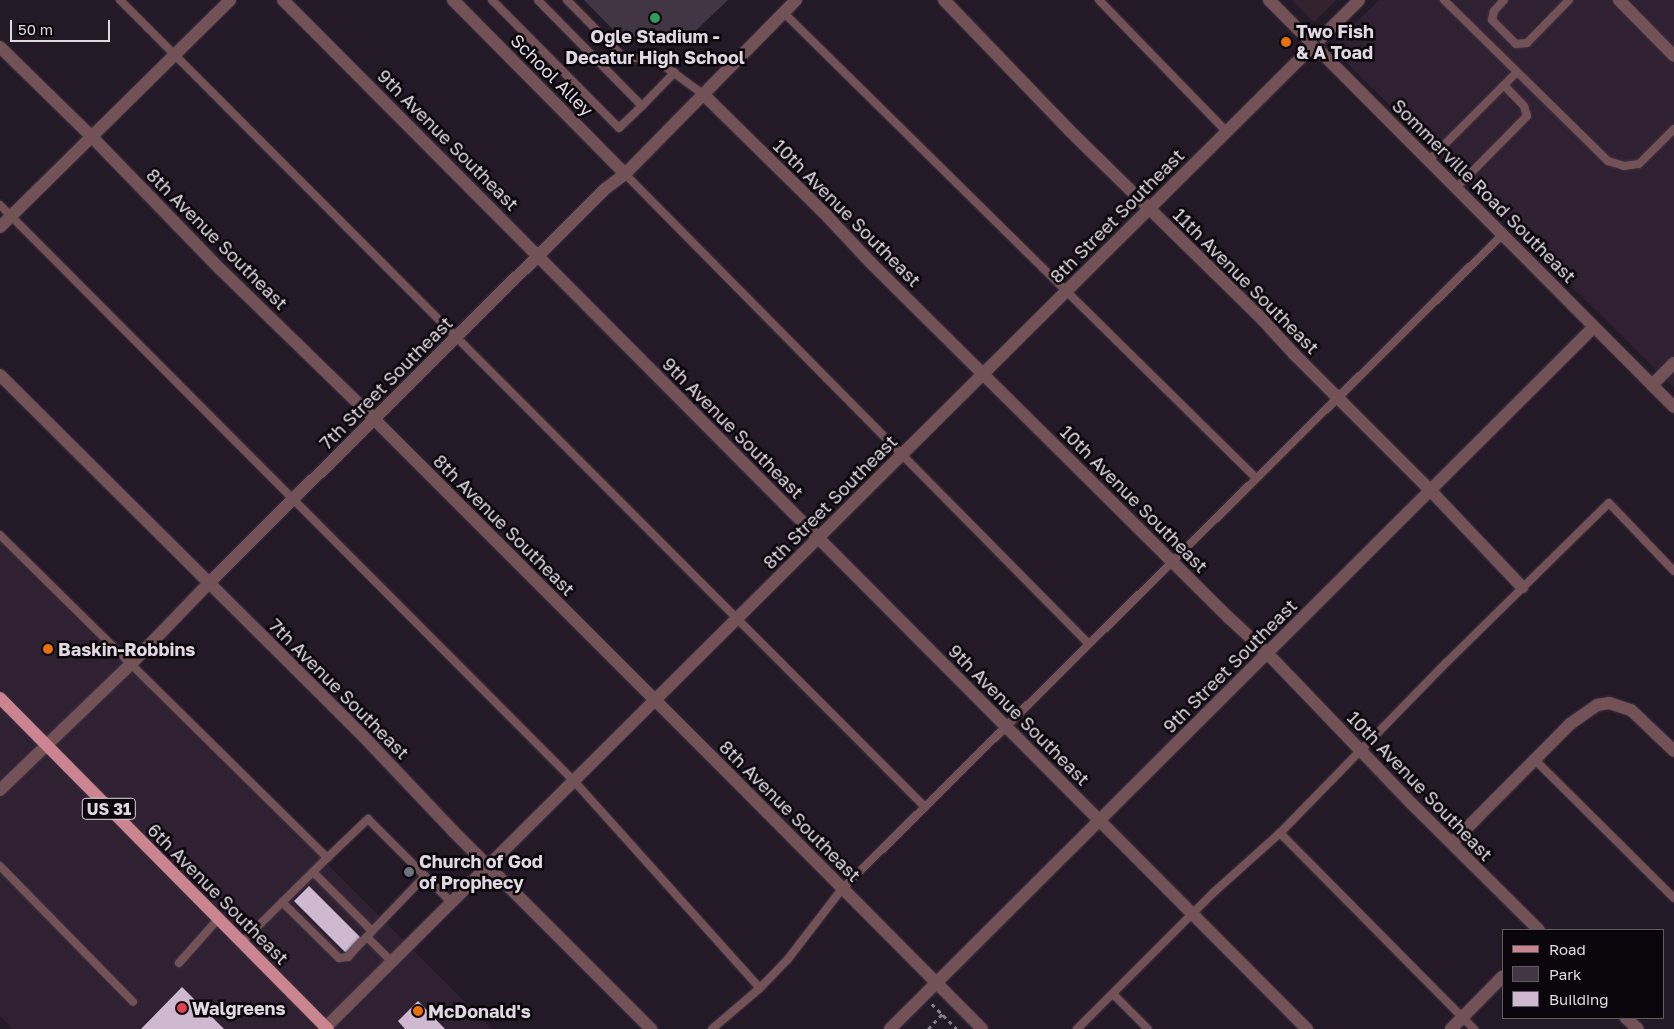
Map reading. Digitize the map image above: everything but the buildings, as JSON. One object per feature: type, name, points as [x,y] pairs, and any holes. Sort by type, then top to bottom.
[{"type":"main road","name":"6th Avenue Southeast","points":[[0,698],[326,1028]]},
{"type":"street","points":[[0,227],[230,0]]},
{"type":"street","name":"9th Avenue Southeast","points":[[284,0],[1307,1029]]},
{"type":"street","name":"School Alley","points":[[454,0],[624,174]]},
{"type":"street","name":"7th Street Southeast","points":[[0,790],[130,665],[208,584],[375,420],[538,255],[605,189],[624,174],[796,0]]},
{"type":"street","name":"11th Avenue Southeast","points":[[944,0],[1062,123],[1261,318],[1337,398],[1430,490],[1522,587]]},
{"type":"street","name":"Sommerville Road Southeast","points":[[1269,0],[1674,407]]},
{"type":"street","name":"8th Street Southeast","points":[[326,1028],[1359,0]]},
{"type":"street","points":[[1619,0],[1674,56]]},
{"type":"street","name":"8th Avenue Southeast","points":[[0,47],[982,1029]]},
{"type":"street","name":"10th Avenue Southeast","points":[[703,94],[983,374],[1267,653],[1361,752],[1538,929]]},
{"type":"street","name":"9th Street Southeast","points":[[890,1029],[1594,327]]},
{"type":"street","points":[[1652,385],[1674,363]]},
{"type":"street","name":"7th Avenue Southeast","points":[[0,375],[208,584],[363,736],[488,866],[651,1029]]},
{"type":"street","points":[[1452,843],[1570,724],[1597,705],[1609,704],[1631,710],[1674,751]]},
{"type":"street","points":[[1451,1029],[1502,977]]},
{"type":"street","points":[[1627,1019],[1638,1029]]},
{"type":"lane","points":[[120,0],[925,806]]},
{"type":"lane","points":[[492,0],[619,128],[675,72]]},
{"type":"lane","points":[[538,0],[642,106]]},
{"type":"lane","points":[[567,0],[623,57],[656,60],[703,94]]},
{"type":"lane","points":[[1099,0],[1227,132]]},
{"type":"lane","points":[[1444,0],[1608,162],[1624,166],[1639,164],[1674,129]]},
{"type":"lane","points":[[1504,0],[1494,11],[1492,20],[1516,44],[1527,43],[1569,0]]},
{"type":"lane","points":[[784,13],[1256,478]]},
{"type":"lane","points":[[1429,160],[1516,73]]},
{"type":"lane","points":[[1456,188],[1527,116],[1524,106],[1504,85]]},
{"type":"lane","points":[[624,174],[1088,644]]},
{"type":"lane","points":[[0,205],[574,781],[760,988]]},
{"type":"lane","points":[[712,1029],[760,988],[788,960],[842,889],[1503,234]]},
{"type":"lane","points":[[1077,1029],[1361,752],[1522,587],[1609,503],[1674,572]]},
{"type":"lane","points":[[0,535],[327,858]]},
{"type":"lane","points":[[1534,759],[1674,898]]},
{"type":"lane","points":[[241,943],[368,819],[452,902]]},
{"type":"lane","points":[[1280,832],[1474,1029]]},
{"type":"lane","points":[[0,866],[133,1002]]},
{"type":"lane","points":[[313,872],[370,934],[392,962]]},
{"type":"lane","points":[[282,902],[339,958],[348,956],[424,876]]},
{"type":"lane","points":[[179,963],[218,919]]},
{"type":"lane","points":[[1113,994],[1148,1029]]},
{"type":"path","points":[[924,996],[957,1029]]},
{"type":"path","points":[[928,1029],[942,1014]]},
{"type":"shaded area","points":[[1292,0],[1336,0],[1314,22]]},
{"type":"shaded area","points":[[1379,0],[1674,0],[1674,388],[1331,47]]},
{"type":"shaded area","points":[[0,536],[492,1029],[13,1029],[0,1016]]},
{"type":"green space","name":"Ogle Stadium - Decatur High School","points":[[584,0],[728,0],[689,37],[624,41]]},
{"type":"place","name":"Ogle Stadium - Decatur High School","points":[[655,18]]},
{"type":"place","name":"Two Fish & A Toad","points":[[1286,42]]},
{"type":"place","name":"Baskin-Robbins","points":[[48,649]]},
{"type":"place","name":"Church of God of Prophecy","points":[[409,872]]},
{"type":"place","name":"Walgreens","points":[[182,1008]]},
{"type":"place","name":"McDonald's","points":[[418,1011]]}]
